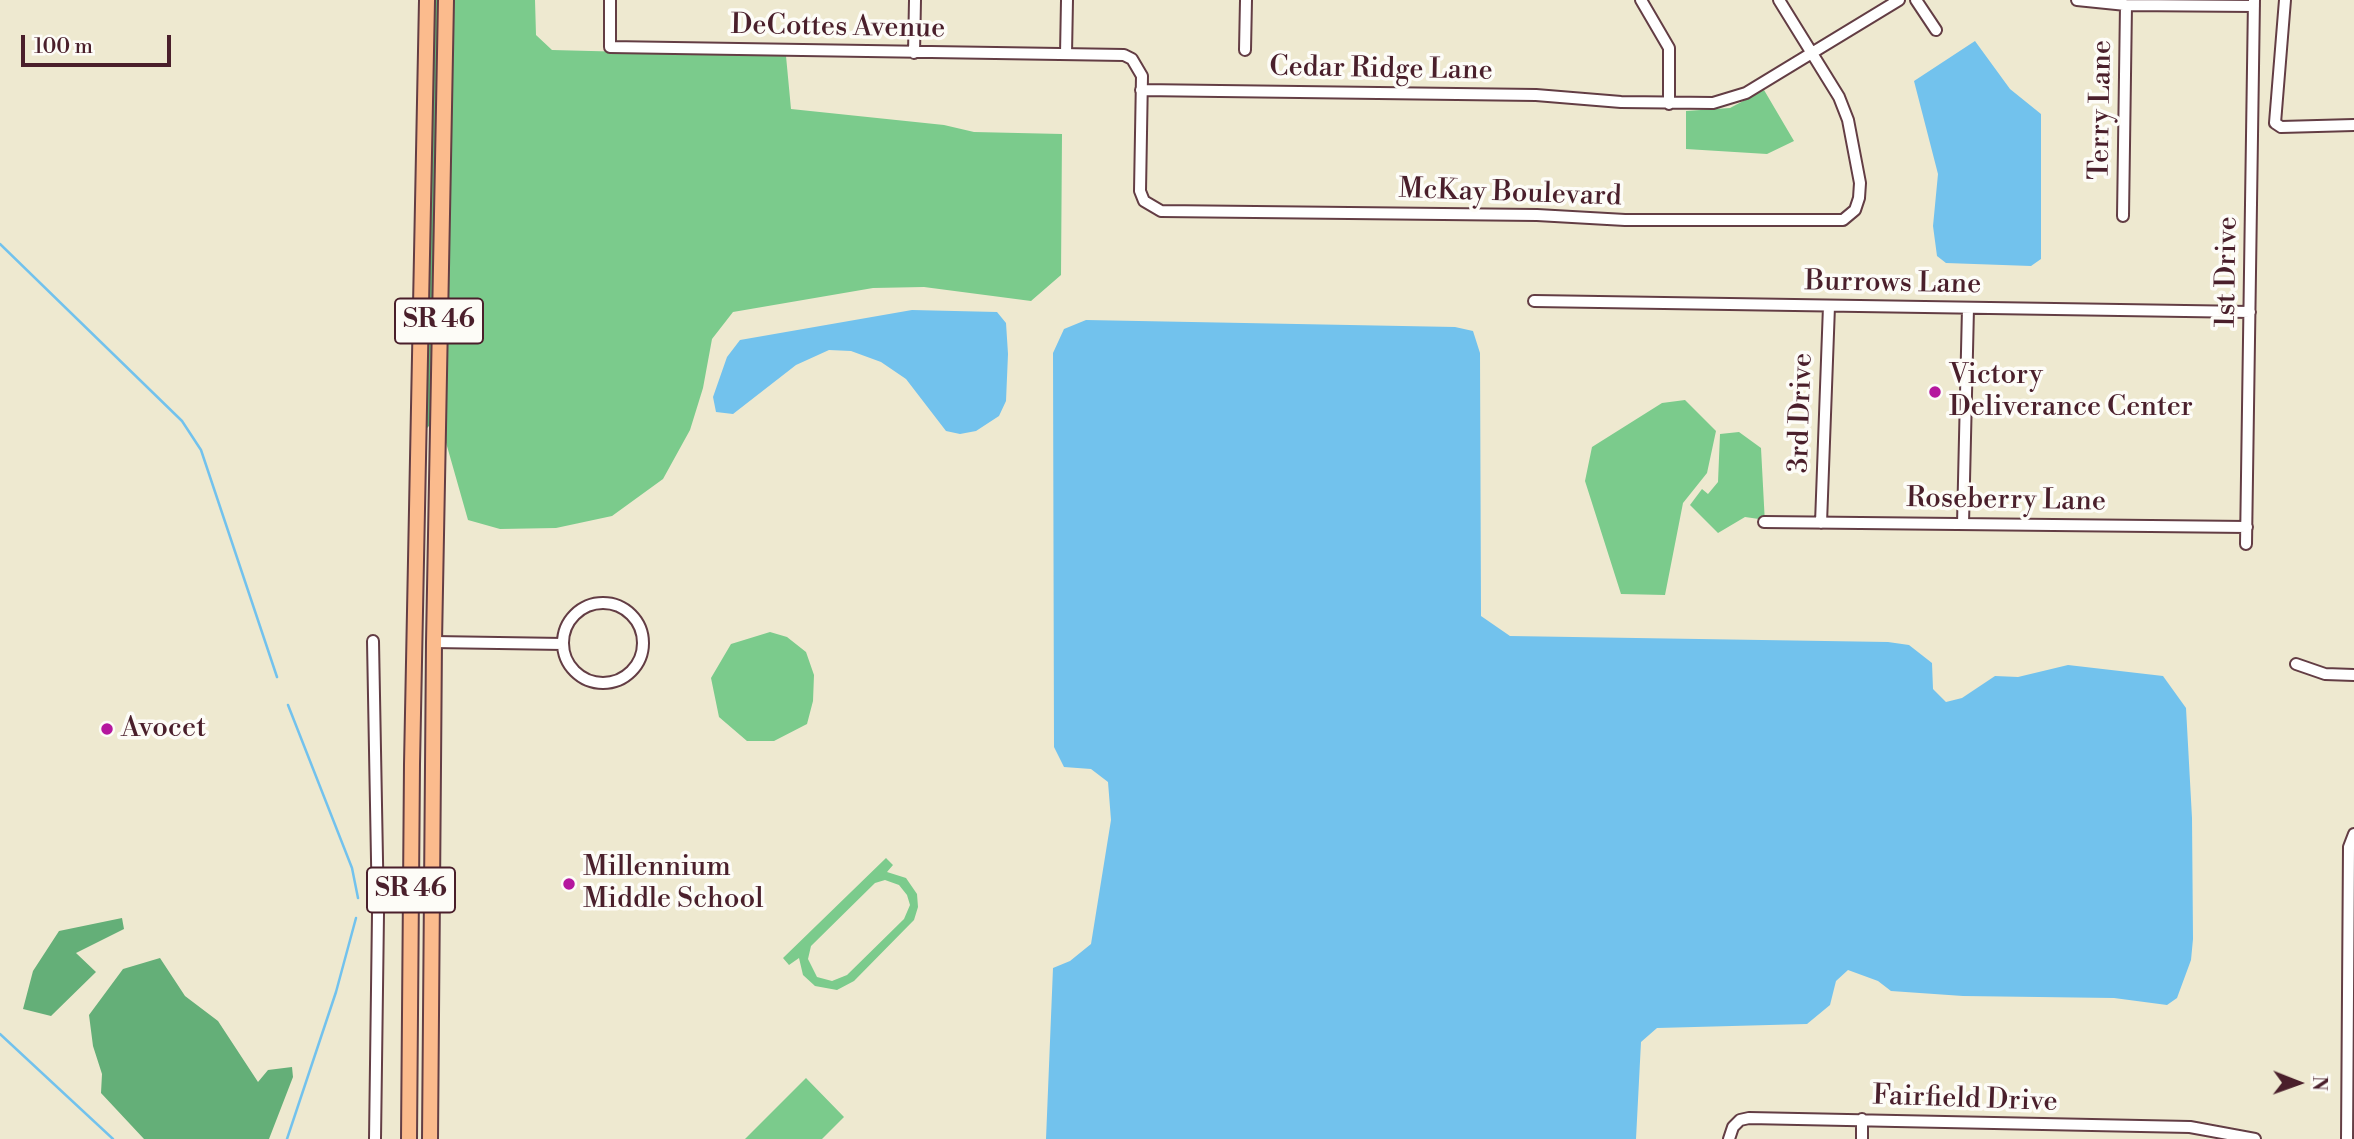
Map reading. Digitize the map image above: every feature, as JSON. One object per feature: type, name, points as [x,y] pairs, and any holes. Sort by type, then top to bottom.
[{"type":"main road","name":"SR 46","points":[[409,1139],[412,751],[427,0]]},
{"type":"main road","name":"SR 46","points":[[430,1139],[434,642],[446,0]]},
{"type":"street","name":"DeCottes Avenue","points":[[610,0],[610,47],[1066,54]]},
{"type":"street","points":[[914,53],[915,0]]},
{"type":"street","points":[[1066,54],[1067,0]]},
{"type":"street","points":[[1245,50],[1246,0]]},
{"type":"street","points":[[1641,0],[1669,48],[1669,104]]},
{"type":"street","name":"McKay Boulevard","points":[[1066,54],[1114,54],[1132,59],[1142,76],[1140,191],[1143,201],[1161,211],[1834,222],[1849,218],[1855,210],[1860,183],[1848,120],[1839,97],[1779,0]]},
{"type":"street","name":"Cedar Ridge Lane","points":[[1141,90],[1536,95],[1669,104],[1730,100],[1812,54],[1899,0]]},
{"type":"street","points":[[1916,0],[1936,30]]},
{"type":"street","points":[[2077,0],[2126,5],[2254,3]]},
{"type":"street","points":[[2285,0],[2274,123],[2281,127],[2354,125]]},
{"type":"street","name":"1st Drive","points":[[2246,544],[2254,3]]},
{"type":"street","name":"Terry Lane","points":[[2123,216],[2126,5]]},
{"type":"street","name":"Burrows Lane","points":[[1534,301],[2250,312]]},
{"type":"street","name":"3rd Drive","points":[[1821,523],[1829,306]]},
{"type":"street","points":[[1964,524],[1968,308]]},
{"type":"street","name":"Roseberry Lane","points":[[1764,522],[2247,527]]},
{"type":"street","points":[[604,603],[619,607],[632,615],[640,629],[643,644],[640,659],[631,672],[618,681],[603,683],[588,680],[575,671],[563,645],[567,628],[576,615],[589,606],[604,603]]},
{"type":"street","points":[[373,642],[378,914],[375,1139]]},
{"type":"street","points":[[434,642],[563,645]]},
{"type":"street","points":[[2296,664],[2325,674],[2354,675]]},
{"type":"street","points":[[2347,1139],[2349,848],[2354,834]]},
{"type":"street","name":"Fairfield Drive","points":[[1729,1139],[1733,1127],[1740,1120],[1749,1118],[1862,1119],[2212,1134],[2255,1139]]},
{"type":"street","points":[[1862,1119],[1862,1139]]},
{"type":"green space","points":[[432,0],[440,0],[431,424],[423,432]]},
{"type":"green space","points":[[452,0],[535,0],[536,35],[552,50],[786,56],[791,109],[944,125],[974,132],[1062,134],[1061,275],[1031,301],[924,287],[873,288],[733,312],[712,339],[703,388],[690,430],[663,479],[612,516],[556,528],[500,529],[468,520],[443,432]]},
{"type":"green space","points":[[1764,90],[1794,141],[1767,154],[1686,149],[1686,111],[1730,108]]},
{"type":"green space","points":[[1685,400],[1716,431],[1707,473],[1683,503],[1665,595],[1621,594],[1585,481],[1592,447],[1662,403]]},
{"type":"green space","points":[[1739,432],[1761,448],[1765,524],[1759,519],[1745,517],[1718,533],[1690,505],[1702,489],[1708,494],[1718,482],[1720,434]]},
{"type":"green space","points":[[770,632],[787,637],[806,652],[814,675],[813,701],[807,724],[774,741],[747,741],[719,717],[711,678],[731,644]]},
{"type":"green space","points":[[886,858],[893,865],[887,872],[906,878],[917,894],[918,907],[914,920],[854,981],[837,990],[815,986],[803,975],[799,958],[789,965],[783,958]],"holes":[[[885,880],[899,885],[907,895],[910,905],[904,919],[847,975],[832,981],[817,977],[808,959],[811,946],[875,883]]]},
{"type":"green space","points":[[122,918],[124,929],[76,953],[96,972],[51,1016],[23,1009],[33,971],[59,931]]},
{"type":"green space","points":[[160,958],[185,996],[218,1021],[258,1082],[268,1070],[292,1067],[293,1077],[269,1139],[144,1139],[101,1093],[102,1074],[93,1046],[89,1015],[123,969]]},
{"type":"green space","points":[[806,1078],[844,1117],[822,1139],[745,1139]]},
{"type":"water","points":[[1975,41],[2010,89],[2041,114],[2041,259],[2031,266],[1946,263],[1937,256],[1933,226],[1938,174],[1914,81]]},
{"type":"water","points":[[912,310],[997,312],[1006,323],[1008,354],[1006,401],[999,416],[976,431],[960,434],[946,431],[906,379],[881,362],[851,351],[829,350],[796,365],[733,414],[716,412],[713,397],[727,357],[740,340]]},
{"type":"water","points":[[1086,320],[1455,327],[1473,331],[1480,353],[1481,616],[1510,636],[1888,642],[1909,645],[1932,663],[1933,689],[1946,702],[1962,698],[1995,676],[2018,677],[2068,665],[2163,676],[2186,708],[2192,818],[2193,939],[2191,960],[2177,998],[2167,1005],[2114,998],[1963,996],[1891,991],[1878,981],[1848,970],[1836,981],[1830,1005],[1807,1024],[1657,1028],[1641,1042],[1636,1139],[1046,1139],[1053,968],[1070,961],[1091,944],[1111,820],[1108,782],[1091,769],[1064,767],[1054,747],[1053,353],[1064,329]]},
{"type":"waterway","points":[[0,244],[182,421],[201,450],[277,677]]},
{"type":"waterway","points":[[288,705],[352,868],[358,898]]},
{"type":"waterway","points":[[287,1139],[336,992],[356,918]]},
{"type":"waterway","points":[[0,1034],[113,1139]]},
{"type":"place","name":"Victory Deliverance Center","points":[[1935,392]]},
{"type":"place","name":"Avocet","points":[[107,729]]},
{"type":"place","name":"Millennium Middle School","points":[[569,884]]}]
